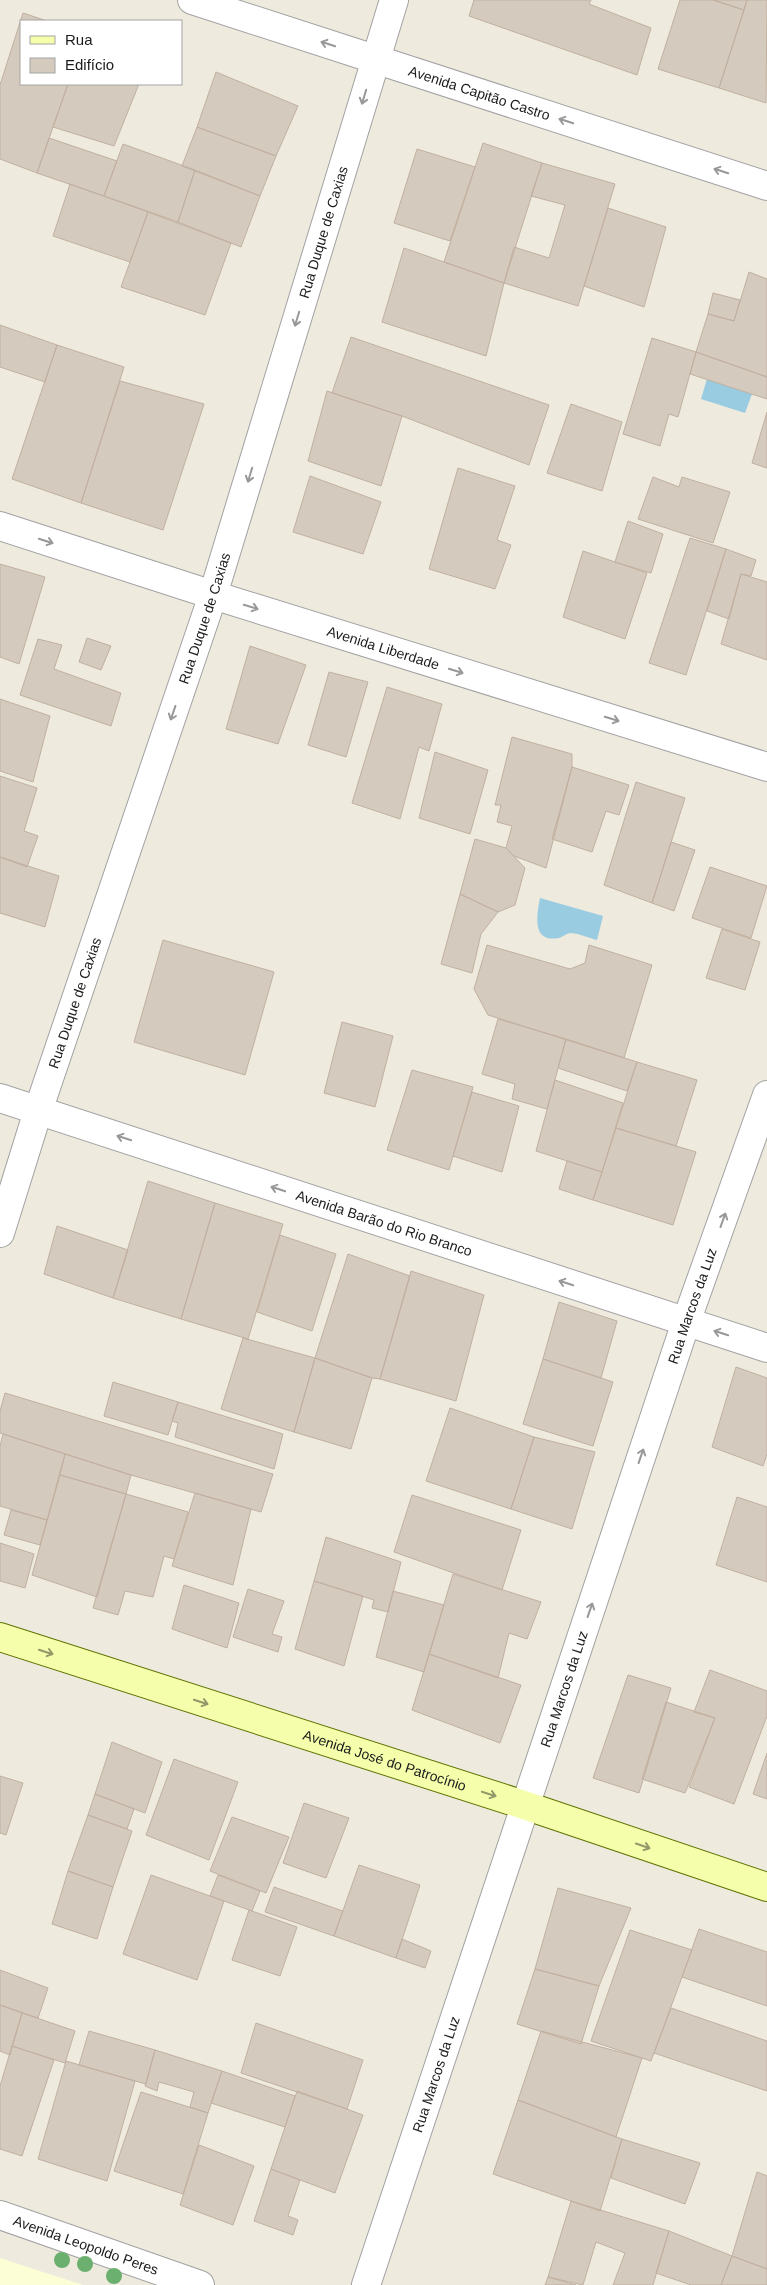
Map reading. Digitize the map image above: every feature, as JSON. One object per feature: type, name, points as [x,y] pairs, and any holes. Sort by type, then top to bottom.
[{"type":"street","name":"Avenida Capitão Castro","points":[[192,0],[767,186]]},
{"type":"street","name":"Rua Duque de Caxias","points":[[0,1233],[38,1110],[213,595],[394,0]]},
{"type":"street","name":"Avenida Liberdade","points":[[0,526],[213,595],[767,767]]},
{"type":"street","name":"Rua Marcos da Luz","points":[[366,2285],[686,1322],[767,1095]]},
{"type":"street","name":"Avenida Barão do Rio Branco","points":[[0,1098],[767,1348]]},
{"type":"street","name":"Avenida José do Patrocínio","points":[[0,1637],[524,1806],[767,1887]]},
{"type":"street","name":"Avenida Leopoldo Peres","points":[[0,2216],[200,2285]]},
{"type":"shaded area","points":[[0,2258],[83,2285],[0,2285]]},
{"type":"water","points":[[707,379],[752,394],[745,413],[701,399]]},
{"type":"water","points":[[540,898],[603,916],[597,940],[573,933],[559,938],[544,936],[540,932],[537,919]]},
{"type":"building","points":[[474,0],[591,0],[589,4],[651,28],[637,75],[469,16]]},
{"type":"building","points":[[680,0],[713,0],[744,10],[719,88],[658,69]]},
{"type":"building","points":[[713,0],[747,0],[744,10]]},
{"type":"building","points":[[747,0],[767,0],[766,103],[719,88]]},
{"type":"building","points":[[23,13],[44,20],[21,20]]},
{"type":"building","points":[[20,22],[20,85],[68,85],[37,173],[0,159],[0,85]]},
{"type":"building","points":[[216,72],[298,106],[276,156],[197,127]]},
{"type":"building","points":[[68,85],[139,85],[114,146],[53,127]]},
{"type":"building","points":[[197,127],[276,156],[260,196],[182,166]]},
{"type":"building","points":[[49,138],[117,161],[104,196],[37,173]]},
{"type":"building","points":[[483,143],[542,163],[504,283],[444,262]]},
{"type":"building","points":[[123,144],[195,170],[178,222],[104,196]]},
{"type":"building","points":[[417,149],[475,167],[450,241],[394,223]]},
{"type":"building","points":[[542,163],[615,184],[578,306],[504,283],[514,247],[549,258],[565,205],[531,196]]},
{"type":"building","points":[[195,170],[260,196],[241,247],[178,222]]},
{"type":"building","points":[[70,184],[148,212],[130,262],[53,236]]},
{"type":"building","points":[[608,208],[666,227],[644,307],[584,286]]},
{"type":"building","points":[[148,212],[231,243],[205,315],[121,287]]},
{"type":"building","points":[[404,248],[504,283],[486,356],[382,322]]},
{"type":"building","points":[[749,272],[767,279],[767,377],[696,352],[708,314],[734,321]]},
{"type":"building","points":[[713,293],[740,300],[734,321],[708,314]]},
{"type":"building","points":[[0,325],[57,345],[45,382],[0,367]]},
{"type":"building","points":[[351,337],[549,405],[529,465],[402,416],[332,393]]},
{"type":"building","points":[[652,338],[696,352],[678,417],[669,414],[660,446],[623,434]]},
{"type":"building","points":[[57,345],[124,367],[81,503],[12,479]]},
{"type":"building","points":[[696,352],[767,377],[767,399],[690,374]]},
{"type":"building","points":[[120,381],[204,404],[163,530],[81,503]]},
{"type":"building","points":[[327,391],[402,416],[381,486],[308,461]]},
{"type":"building","points":[[571,404],[622,422],[602,491],[547,473]]},
{"type":"building","points":[[767,412],[767,468],[752,463]]},
{"type":"building","points":[[458,468],[515,486],[497,540],[511,545],[495,589],[429,569]]},
{"type":"building","points":[[310,476],[381,502],[363,554],[293,532]]},
{"type":"building","points":[[653,477],[679,487],[682,477],[730,492],[713,543],[638,519]]},
{"type":"building","points":[[628,521],[663,534],[651,573],[615,562]]},
{"type":"building","points":[[690,538],[726,549],[686,675],[649,663]]},
{"type":"building","points":[[726,549],[756,560],[751,576],[741,574],[729,619],[707,611]]},
{"type":"building","points":[[583,551],[647,573],[625,639],[563,617]]},
{"type":"building","points":[[0,564],[45,577],[19,664],[0,657]]},
{"type":"building","points":[[741,574],[767,582],[767,660],[721,644]]},
{"type":"building","points":[[87,638],[111,646],[101,670],[79,662]]},
{"type":"building","points":[[38,639],[62,645],[54,669],[121,693],[111,726],[20,695]]},
{"type":"building","points":[[250,646],[306,665],[278,744],[226,729]]},
{"type":"building","points":[[329,672],[368,682],[346,757],[308,745]]},
{"type":"building","points":[[387,687],[442,704],[429,751],[419,747],[400,819],[352,803]]},
{"type":"building","points":[[0,699],[50,716],[33,782],[0,771]]},
{"type":"building","points":[[512,737],[572,754],[572,767],[546,868],[514,856],[506,848],[512,826],[497,822],[501,805],[495,805]]},
{"type":"building","points":[[435,752],[488,770],[470,834],[419,818]]},
{"type":"building","points":[[572,767],[629,785],[619,815],[606,811],[592,852],[552,839]]},
{"type":"building","points":[[0,776],[37,788],[24,831],[38,836],[27,867],[0,857]]},
{"type":"building","points":[[636,782],[685,798],[652,903],[604,885]]},
{"type":"building","points":[[475,839],[506,848],[525,868],[515,905],[498,912],[460,894]]},
{"type":"building","points":[[671,842],[695,850],[674,911],[652,903]]},
{"type":"building","points":[[0,857],[59,876],[45,927],[0,913]]},
{"type":"building","points":[[710,867],[767,886],[751,938],[692,918]]},
{"type":"building","points":[[460,894],[498,912],[481,934],[472,973],[441,964]]},
{"type":"building","points":[[722,929],[760,942],[745,990],[706,978]]},
{"type":"building","points":[[163,940],[274,972],[245,1075],[134,1042]]},
{"type":"building","points":[[487,945],[570,969],[585,963],[589,945],[652,965],[624,1058],[488,1015],[474,989]]},
{"type":"building","points":[[498,1019],[566,1039],[547,1109],[512,1099],[515,1084],[482,1074]]},
{"type":"building","points":[[342,1022],[393,1036],[375,1107],[324,1093]]},
{"type":"building","points":[[566,1039],[637,1062],[627,1091],[558,1068]]},
{"type":"building","points":[[637,1062],[697,1080],[676,1146],[616,1128]]},
{"type":"building","points":[[412,1070],[473,1087],[449,1170],[387,1150]]},
{"type":"building","points":[[555,1080],[623,1103],[602,1172],[536,1151]]},
{"type":"building","points":[[472,1092],[519,1106],[502,1172],[453,1156]]},
{"type":"building","points":[[616,1128],[696,1152],[673,1225],[593,1200]]},
{"type":"building","points":[[567,1161],[602,1172],[593,1200],[559,1189]]},
{"type":"building","points":[[148,1181],[215,1203],[181,1319],[113,1298]]},
{"type":"building","points":[[215,1203],[283,1224],[248,1339],[181,1319]]},
{"type":"building","points":[[57,1226],[128,1250],[113,1298],[44,1274]]},
{"type":"building","points":[[280,1235],[336,1254],[312,1331],[257,1312]]},
{"type":"building","points":[[348,1254],[410,1276],[380,1379],[372,1378],[315,1358]]},
{"type":"building","points":[[411,1271],[484,1295],[456,1401],[380,1379]]},
{"type":"building","points":[[559,1302],[617,1321],[601,1378],[543,1359]]},
{"type":"building","points":[[243,1338],[315,1358],[294,1432],[221,1409]]},
{"type":"building","points":[[315,1358],[372,1378],[351,1449],[294,1432]]},
{"type":"building","points":[[543,1359],[613,1382],[593,1446],[523,1424]]},
{"type":"building","points":[[736,1367],[767,1378],[767,1454],[763,1466],[712,1447]]},
{"type":"building","points":[[113,1382],[178,1402],[168,1435],[104,1416]]},
{"type":"building","points":[[5,1393],[273,1474],[261,1512],[131,1475],[0,1433],[0,1411]]},
{"type":"building","points":[[178,1402],[283,1434],[274,1469],[175,1437],[178,1423],[172,1421]]},
{"type":"building","points":[[450,1408],[534,1437],[511,1509],[426,1481]]},
{"type":"building","points":[[3,1434],[65,1454],[47,1520],[0,1506],[0,1446]]},
{"type":"building","points":[[534,1437],[595,1452],[572,1529],[511,1509]]},
{"type":"building","points":[[65,1454],[131,1475],[126,1494],[60,1475]]},
{"type":"building","points":[[60,1475],[126,1494],[97,1597],[32,1575]]},
{"type":"building","points":[[195,1493],[251,1509],[233,1585],[172,1566]]},
{"type":"building","points":[[126,1494],[188,1512],[174,1559],[164,1556],[153,1597],[125,1591],[118,1615],[93,1608]]},
{"type":"building","points":[[412,1495],[521,1530],[502,1590],[394,1552]]},
{"type":"building","points":[[737,1497],[767,1507],[767,1582],[716,1565]]},
{"type":"building","points":[[11,1510],[47,1520],[40,1545],[4,1535]]},
{"type":"building","points":[[326,1537],[401,1562],[388,1612],[372,1608],[374,1600],[314,1581]]},
{"type":"building","points":[[0,1543],[34,1554],[25,1588],[0,1581]]},
{"type":"building","points":[[453,1574],[541,1602],[527,1639],[509,1633],[498,1678],[429,1654]]},
{"type":"building","points":[[314,1581],[363,1596],[344,1666],[295,1649]]},
{"type":"building","points":[[184,1585],[239,1603],[227,1648],[172,1629]]},
{"type":"building","points":[[248,1589],[284,1601],[272,1634],[282,1637],[278,1652],[233,1637]]},
{"type":"building","points":[[393,1591],[444,1605],[424,1672],[376,1657]]},
{"type":"building","points":[[429,1654],[521,1685],[500,1743],[412,1710]]},
{"type":"building","points":[[710,1670],[767,1691],[767,1716],[734,1804],[689,1787],[715,1718],[694,1712]]},
{"type":"building","points":[[628,1675],[671,1688],[639,1793],[593,1778]]},
{"type":"building","points":[[666,1702],[715,1718],[685,1793],[642,1779]]},
{"type":"building","points":[[112,1742],[162,1762],[145,1813],[95,1794]]},
{"type":"building","points":[[767,1753],[767,1799],[753,1794]]},
{"type":"building","points":[[174,1759],[238,1782],[209,1860],[146,1835]]},
{"type":"building","points":[[0,1776],[23,1783],[6,1835],[0,1833]]},
{"type":"building","points":[[95,1794],[134,1809],[127,1829],[88,1815]]},
{"type":"building","points":[[304,1803],[349,1818],[326,1878],[283,1863]]},
{"type":"building","points":[[88,1815],[132,1831],[113,1887],[68,1871]]},
{"type":"building","points":[[232,1817],[289,1837],[266,1893],[210,1871]]},
{"type":"building","points":[[359,1865],[420,1885],[396,1958],[334,1936]]},
{"type":"building","points":[[68,1871],[113,1887],[97,1939],[52,1924]]},
{"type":"building","points":[[151,1875],[224,1901],[197,1980],[123,1954]]},
{"type":"building","points":[[218,1875],[260,1891],[252,1911],[210,1896]]},
{"type":"building","points":[[274,1887],[343,1911],[334,1936],[265,1912]]},
{"type":"building","points":[[558,1888],[631,1908],[599,1986],[535,1969]]},
{"type":"building","points":[[249,1910],[297,1927],[280,1976],[232,1960]]},
{"type":"building","points":[[699,1929],[767,1952],[767,2006],[682,1977]]},
{"type":"building","points":[[630,1930],[692,1950],[651,2061],[591,2041]]},
{"type":"building","points":[[402,1939],[431,1951],[425,1968],[396,1958]]},
{"type":"building","points":[[535,1969],[599,1986],[581,2044],[517,2024]]},
{"type":"building","points":[[0,1970],[48,1988],[38,2018],[0,2005]]},
{"type":"building","points":[[0,2005],[22,2013],[10,2055],[0,2051]]},
{"type":"building","points":[[671,2008],[767,2041],[767,2091],[654,2053]]},
{"type":"building","points":[[22,2013],[75,2031],[65,2063],[12,2046]]},
{"type":"building","points":[[256,2023],[363,2060],[347,2109],[241,2073]]},
{"type":"building","points":[[89,2031],[155,2050],[146,2084],[79,2065]]},
{"type":"building","points":[[541,2031],[642,2058],[616,2137],[518,2100]]},
{"type":"building","points":[[12,2046],[54,2060],[22,2156],[0,2149],[0,2086]]},
{"type":"building","points":[[155,2050],[222,2071],[208,2113],[190,2107],[194,2092],[159,2082],[157,2091],[145,2086]]},
{"type":"building","points":[[66,2061],[135,2081],[107,2181],[38,2159]]},
{"type":"building","points":[[222,2071],[295,2096],[285,2127],[211,2103]]},
{"type":"building","points":[[297,2091],[363,2115],[335,2193],[271,2169]]},
{"type":"building","points":[[141,2092],[208,2113],[183,2194],[114,2171]]},
{"type":"building","points":[[518,2100],[622,2139],[600,2211],[493,2174]]},
{"type":"building","points":[[622,2139],[700,2163],[685,2204],[611,2178]]},
{"type":"building","points":[[199,2145],[254,2166],[233,2225],[180,2205]]},
{"type":"building","points":[[271,2169],[300,2180],[288,2216],[298,2220],[293,2235],[254,2221]]},
{"type":"building","points":[[757,2172],[767,2176],[767,2269],[732,2256]]},
{"type":"building","points":[[571,2201],[669,2231],[653,2285],[613,2285],[625,2253],[596,2242],[583,2285],[548,2277]]},
{"type":"building","points":[[669,2231],[732,2256],[721,2285],[691,2285],[656,2273]]},
{"type":"building","points":[[732,2256],[767,2269],[767,2285],[721,2285]]},
{"type":"building","points":[[548,2277],[576,2285],[545,2285]]}]
